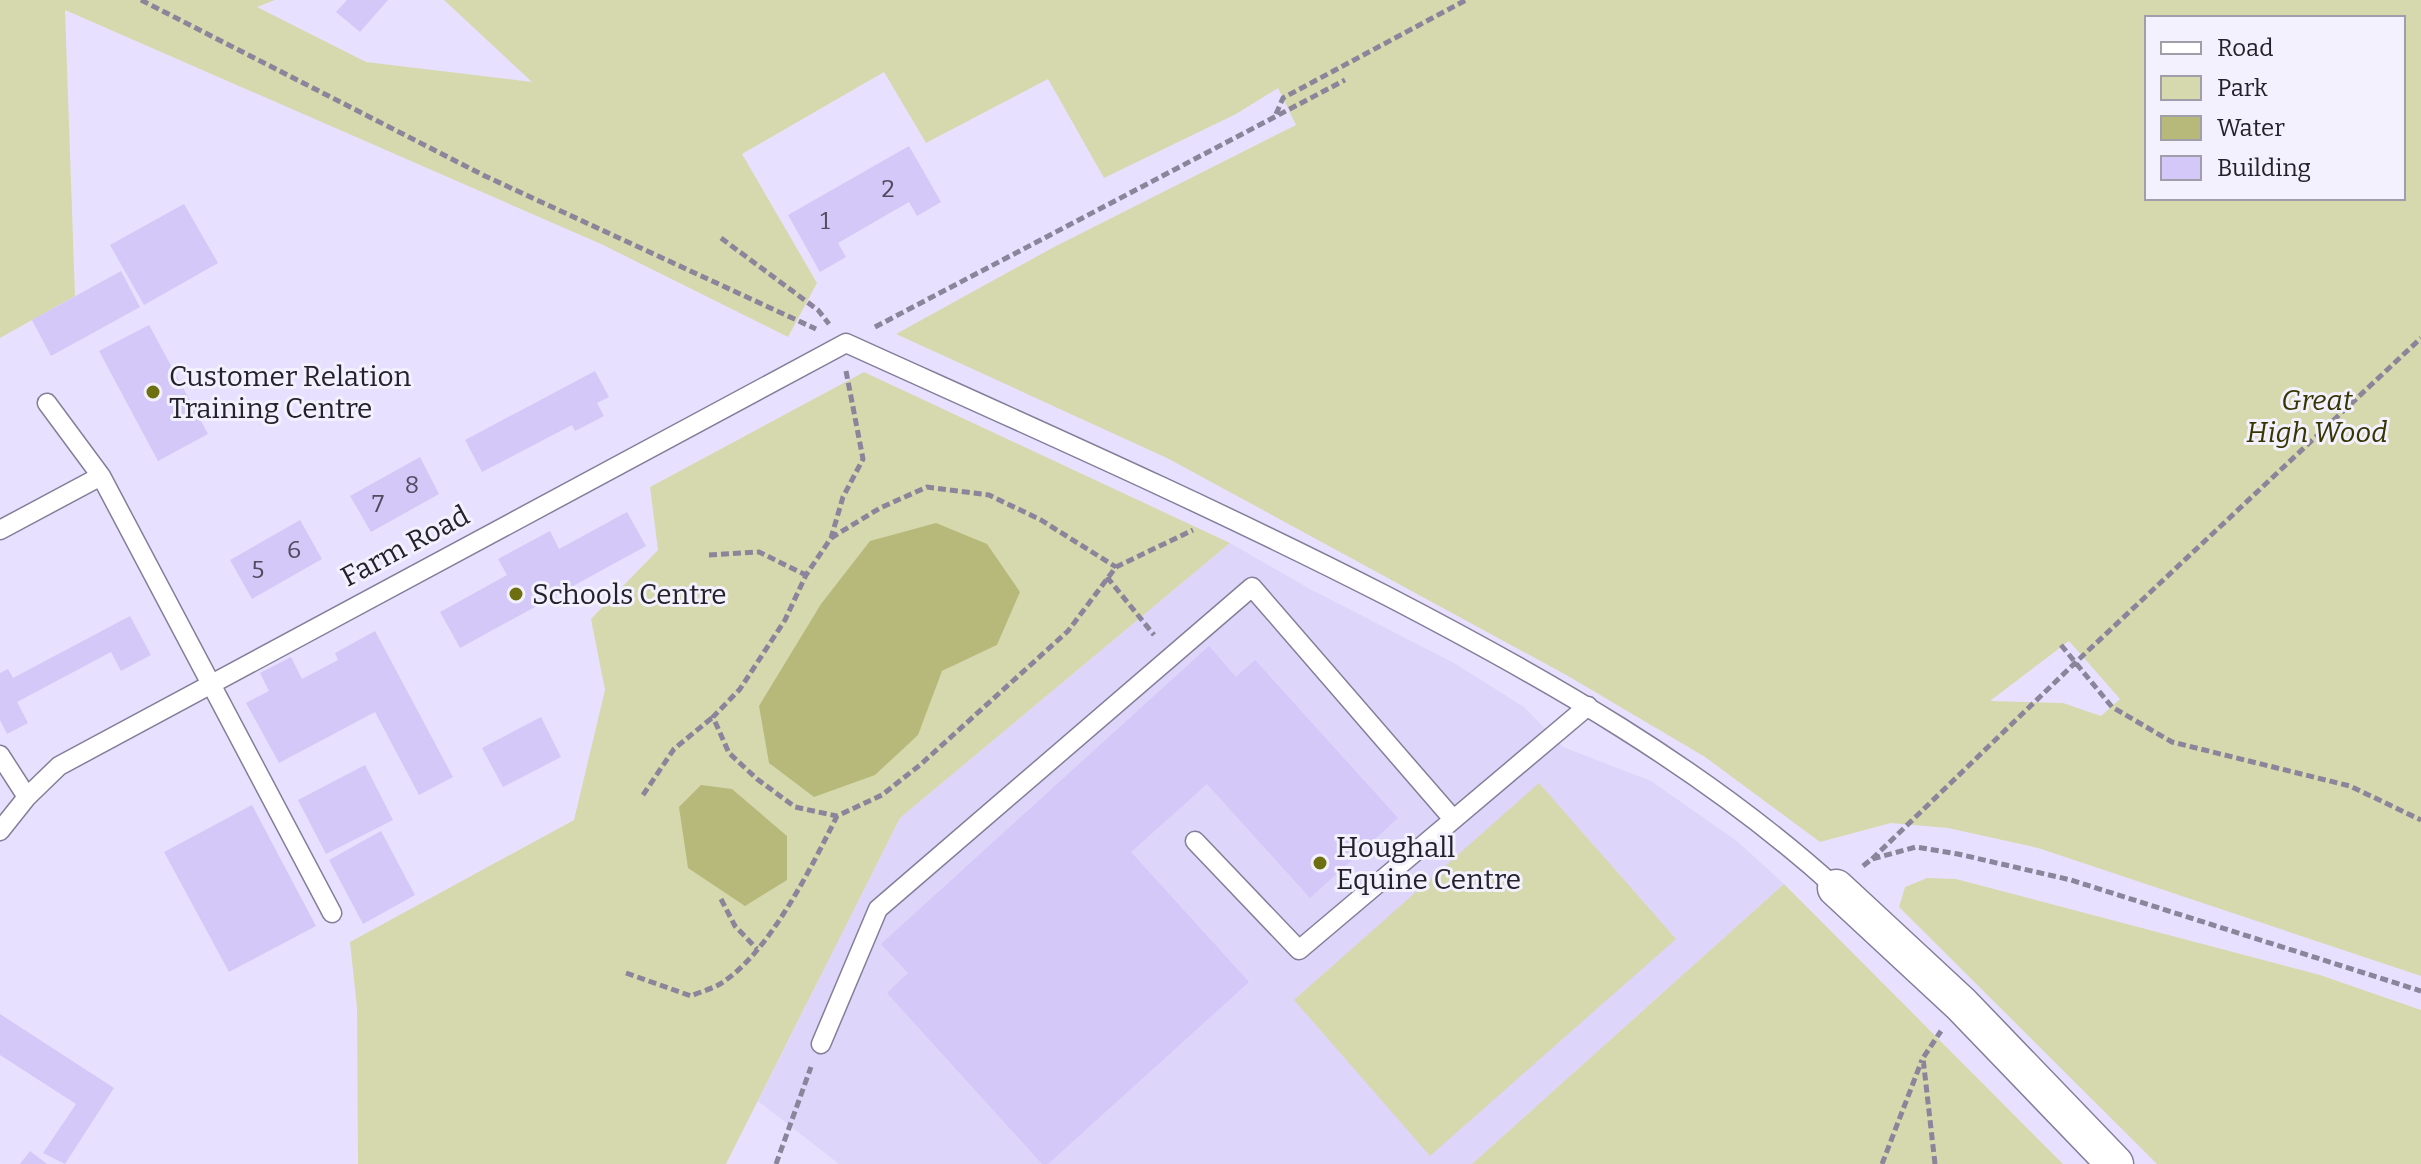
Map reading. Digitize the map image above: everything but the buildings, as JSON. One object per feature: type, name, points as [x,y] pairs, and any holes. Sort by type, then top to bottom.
[{"type":"street","points":[[1836,888],[1961,1004],[2115,1164]]},
{"type":"lane","points":[[846,343],[1221,512],[1463,635],[1588,706],[1761,823],[1836,888]]},
{"type":"lane","name":"Farm Road","points":[[4,826],[27,797],[59,766],[212,681],[846,343]]},
{"type":"lane","points":[[47,403],[101,476],[332,913]]},
{"type":"lane","points":[[0,530],[101,476]]},
{"type":"lane","points":[[821,1044],[878,909],[1252,587],[1453,819]]},
{"type":"lane","points":[[1195,841],[1299,950],[1588,706]]},
{"type":"lane","points":[[0,755],[27,797]]},
{"type":"path","points":[[141,0],[485,176],[846,343]]},
{"type":"path","points":[[1275,115],[1283,98],[1466,0]]},
{"type":"path","points":[[846,343],[1345,80]]},
{"type":"path","points":[[643,795],[674,749],[713,717],[740,689],[767,650],[806,575],[831,538],[843,497],[863,459],[846,381],[846,343],[818,310],[721,238]]},
{"type":"path","points":[[1836,888],[1872,859],[2076,662],[2421,338]]},
{"type":"path","points":[[831,538],[880,508],[927,487],[989,495],[1041,520],[1116,567]]},
{"type":"path","points":[[713,717],[729,753],[757,779],[795,807],[837,816],[882,795],[920,765],[1068,631],[1116,567],[1188,533],[1221,512]]},
{"type":"path","points":[[709,555],[759,552],[806,575]]},
{"type":"path","points":[[1107,577],[1158,639]]},
{"type":"path","points":[[2061,645],[2112,707],[2172,742],[2350,786],[2421,820]]},
{"type":"path","points":[[626,973],[691,996],[721,983],[757,949],[804,882],[837,816]]},
{"type":"path","points":[[1872,859],[1916,847],[2071,880],[2421,991]]},
{"type":"path","points":[[721,899],[735,926],[757,949]]},
{"type":"path","points":[[1882,1164],[1923,1058],[1961,1004]]},
{"type":"path","points":[[776,1164],[795,1103],[821,1044]]},
{"type":"path","points":[[1923,1058],[1935,1164]]},
{"type":"shaded area","name":"Houghall Equine Centre","points":[[1230,543],[1310,589],[1454,663],[1524,707],[1563,747],[1651,781],[1738,842],[1784,884],[1472,1164],[839,1164],[758,1101],[900,818]]},
{"type":"green space","name":"Great High Wood","points":[[0,0],[275,0],[257,7],[366,62],[532,82],[444,0],[2421,0],[2421,976],[2038,848],[1948,828],[1891,823],[1820,842],[1705,757],[1568,676],[1169,459],[896,334],[1054,247],[1296,125],[1278,88],[1236,114],[1104,178],[1048,79],[926,143],[884,72],[742,154],[817,283],[788,337],[601,244],[65,10],[75,296],[0,338]],"holes":[[[2069,641],[2120,699],[2101,716],[2063,703],[1990,701]]]},
{"type":"green space","points":[[864,372],[1230,543],[900,818],[726,1164],[358,1164],[357,1008],[350,942],[574,820],[605,690],[591,619],[658,550],[650,487]],"holes":[[[1020,591],[997,645],[942,671]]]},
{"type":"green space","points":[[1539,783],[1676,939],[1430,1156],[1294,1000]]},
{"type":"green space","points":[[1927,878],[1956,879],[2320,975],[2421,1010],[2421,1164],[2157,1164],[1899,907],[1905,887]]},
{"type":"green space","points":[[1784,884],[2063,1164],[1472,1164]]},
{"type":"water","points":[[936,523],[987,544],[1020,592],[997,645],[942,671],[918,735],[875,775],[814,797],[769,763],[759,706],[821,604],[870,541]]},
{"type":"water","points":[[701,785],[732,789],[787,836],[787,880],[745,906],[688,868],[679,807]]},
{"type":"place","name":"Customer Relation Training Centre","points":[[153,392]]},
{"type":"place","name":"Schools Centre","points":[[516,594]]},
{"type":"place","name":"Houghall Equine Centre","points":[[1320,863]]}]
